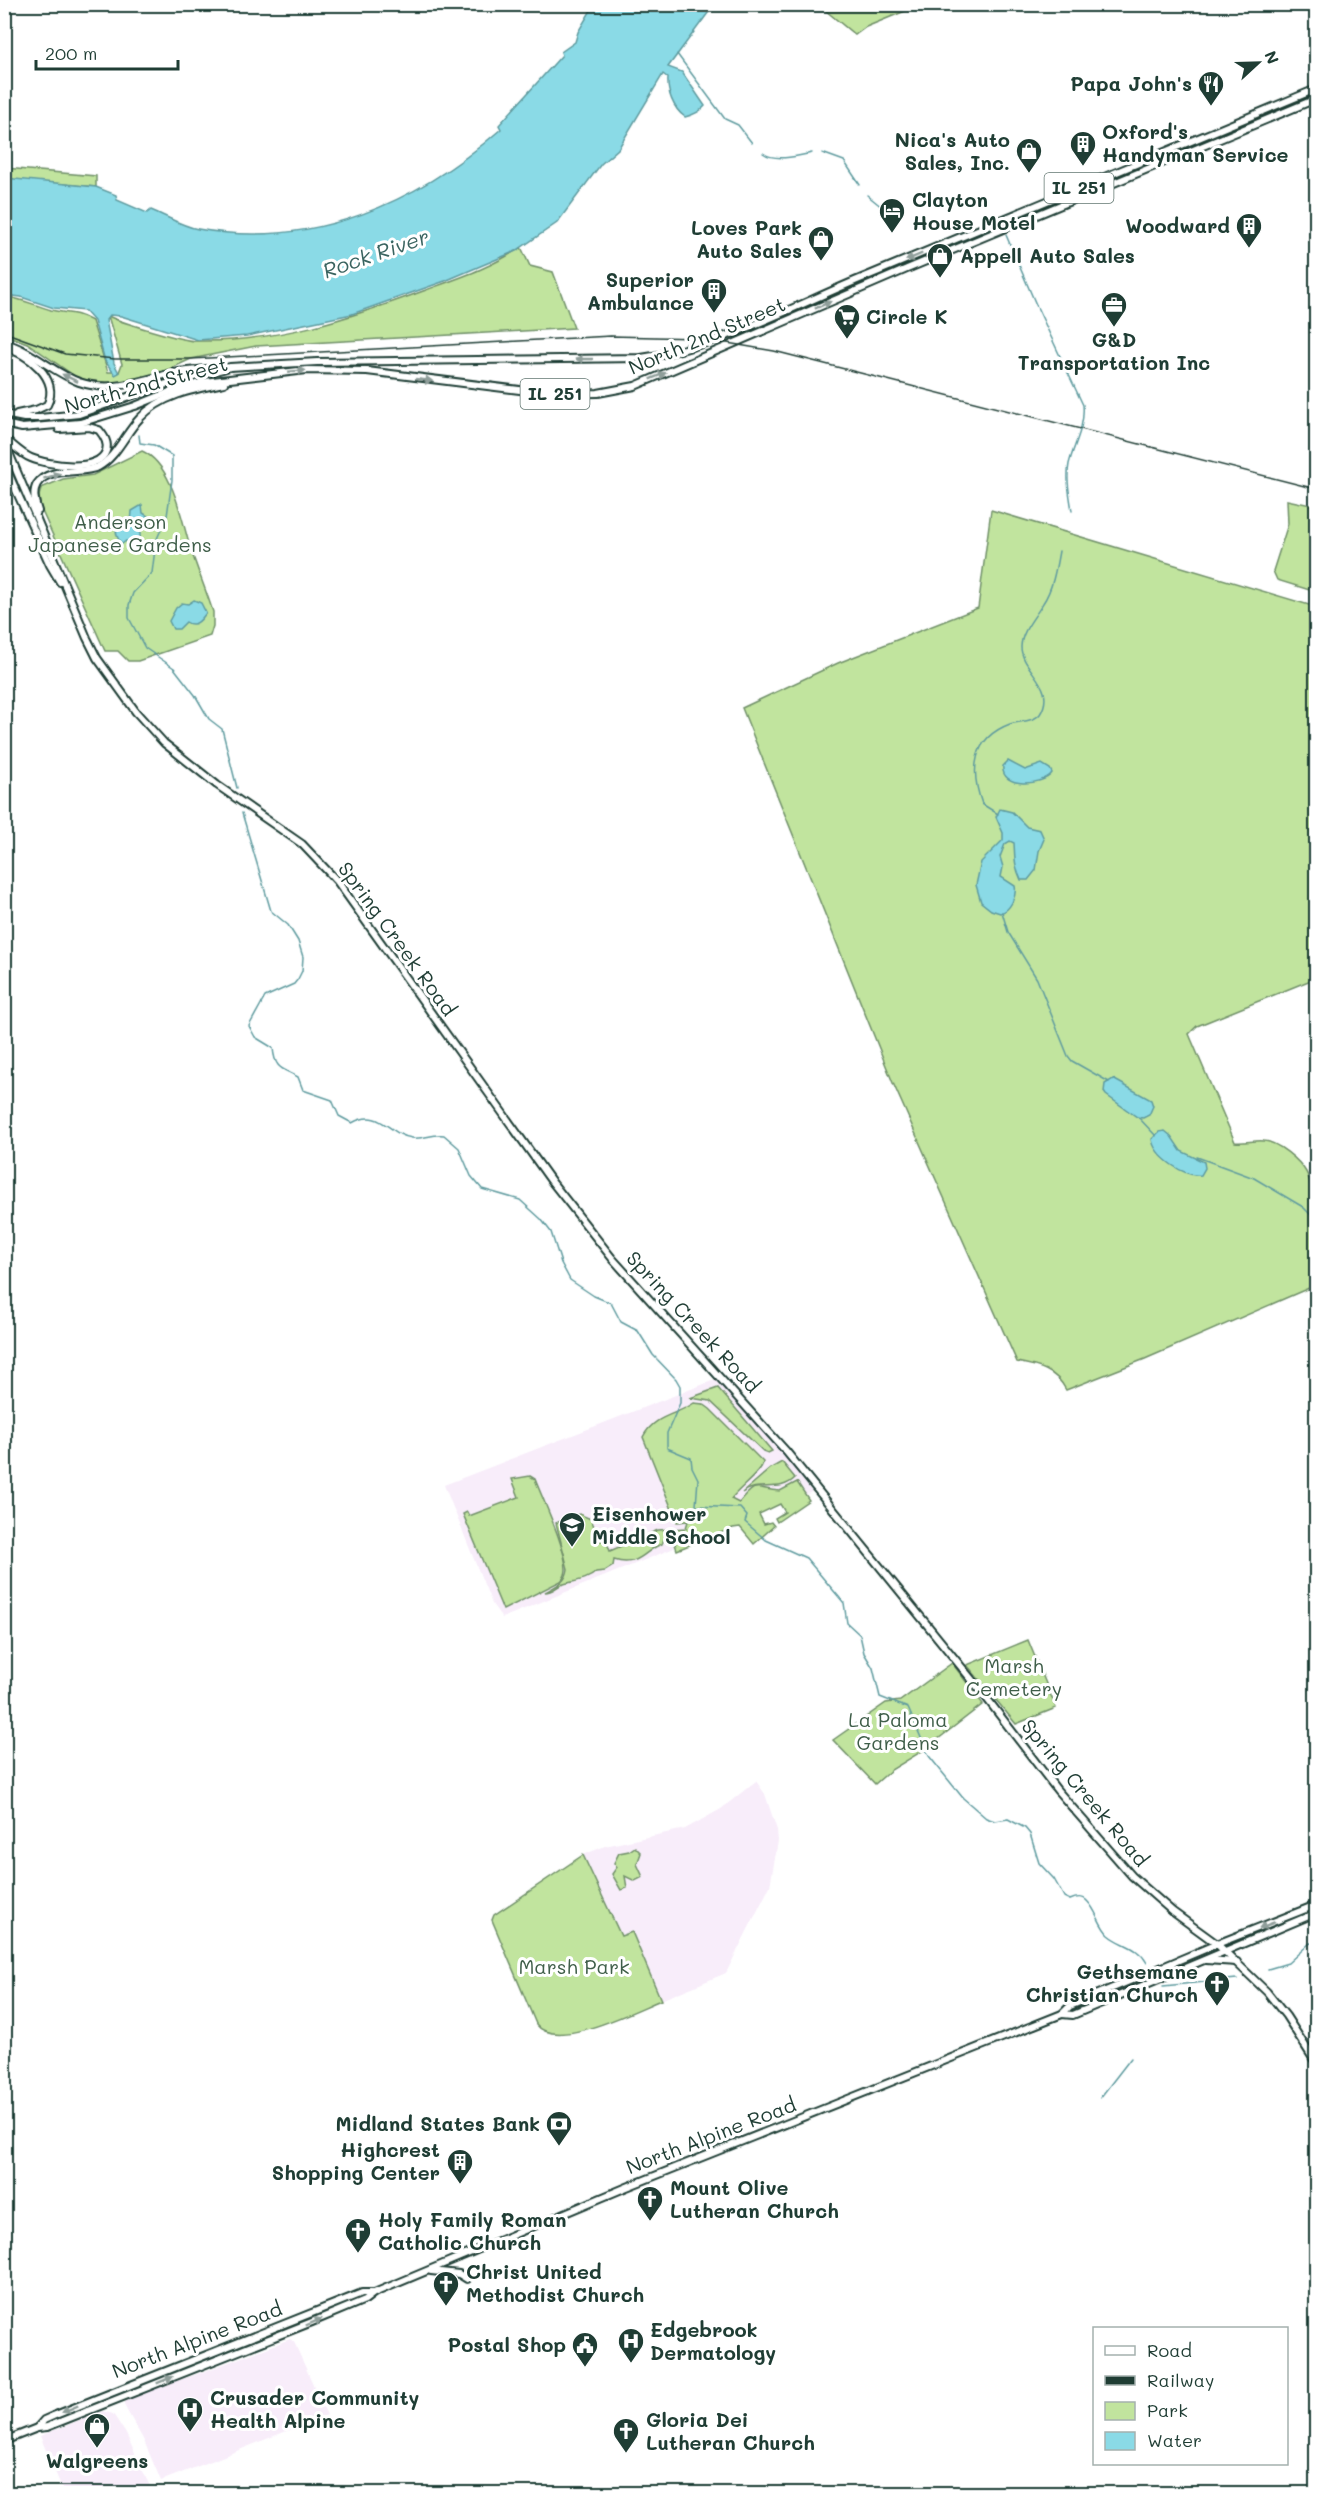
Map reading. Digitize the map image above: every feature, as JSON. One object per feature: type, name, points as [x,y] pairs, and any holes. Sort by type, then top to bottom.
[{"type":"main road","name":"North 2nd Street","points":[[8,415],[40,418],[79,414],[156,387],[230,368],[317,362],[641,358],[690,349],[748,327],[1317,89]]},
{"type":"main road","name":"North 2nd Street","points":[[4,424],[19,427],[80,423],[135,406],[177,389],[222,379],[307,370],[367,371],[552,394],[598,393],[635,386],[907,269],[1317,99]]},
{"type":"main road","points":[[4,343],[21,348],[77,381],[101,387],[129,385],[162,375],[191,370],[230,368]]},
{"type":"main road","points":[[4,348],[24,355],[37,366],[47,380],[51,393],[47,405],[42,408],[8,415]]},
{"type":"main road","points":[[57,562],[34,495],[36,485],[44,477],[98,467],[108,459],[140,417],[158,403],[194,389],[264,374]]},
{"type":"main road","points":[[4,440],[30,458],[49,463],[92,464],[106,452],[107,443],[104,436],[99,430],[89,427],[35,431],[19,427]]},
{"type":"main road","name":"Spring Creek Road","points":[[4,440],[57,562],[66,593]]},
{"type":"main road","name":"Spring Creek Road","points":[[4,464],[50,565],[97,658],[136,712],[164,743],[218,785],[302,844],[337,881],[552,1182],[612,1258],[785,1450],[985,1696],[1057,1790],[1131,1876],[1237,1962],[1280,2009],[1317,2062]]},
{"type":"main road","points":[[4,472],[14,487]]},
{"type":"main road","name":"North Alpine Road","points":[[4,2441],[37,2428],[47,2427],[260,2344],[365,2300],[374,2293],[627,2187],[1062,2014],[1070,2006],[1317,1905]]},
{"type":"main road","name":"North Alpine Road","points":[[1062,2014],[1073,2015],[1317,1913]]},
{"type":"main road","points":[[1202,1960],[1237,1962]]},
{"type":"main road","points":[[428,2271],[459,2274],[467,2279]]},
{"type":"shaded area","name":"Eisenhower Middle School","points":[[717,1379],[788,1460],[812,1492],[502,1618],[492,1604],[444,1485]]},
{"type":"shaded area","points":[[756,1781],[765,1794],[777,1830],[778,1841],[770,1886],[726,1973],[661,2000],[632,1933],[622,1936],[583,1855],[605,1846],[685,1829],[721,1809]]},
{"type":"shaded area","points":[[290,2339],[294,2342],[327,2415],[161,2481],[144,2441],[125,2407],[125,2402],[134,2395]]},
{"type":"shaded area","points":[[103,2411],[113,2414],[126,2434],[153,2493],[64,2493],[40,2436]]},
{"type":"green space","points":[[914,4],[915,7],[866,27],[855,35],[819,5]]},
{"type":"green space","points":[[5,168],[96,176],[96,187],[5,179]]},
{"type":"green space","points":[[521,247],[530,266],[553,272],[574,328],[256,346],[191,359],[161,373],[127,382],[111,383],[79,379],[27,343],[5,335],[4,296],[51,310],[71,313],[92,321],[108,372],[119,372],[122,364],[108,316],[152,331],[196,341],[255,338],[342,319],[398,300],[487,266]]},
{"type":"green space","name":"Anderson Japanese Gardens","points":[[142,451],[161,467],[174,493],[213,612],[213,626],[210,636],[138,661],[128,661],[118,651],[105,651],[41,509],[39,496],[41,488],[63,479],[93,475]]},
{"type":"green space","points":[[1287,500],[1316,506],[1316,592],[1277,580],[1273,571],[1288,524]]},
{"type":"green space","points":[[991,510],[1316,607],[1316,978],[1197,1026],[1189,1034],[1235,1142],[1270,1142],[1293,1157],[1306,1172],[1316,1199],[1316,1285],[1145,1359],[1066,1390],[1052,1373],[1039,1367],[1017,1362],[893,1083],[742,708],[838,663],[978,608]]},
{"type":"green space","points":[[718,1388],[772,1451],[768,1453],[763,1451],[710,1401],[690,1398]]},
{"type":"green space","points":[[694,1403],[703,1404],[710,1409],[763,1462],[759,1470],[731,1499],[739,1503],[753,1489],[780,1491],[797,1482],[809,1500],[777,1522],[775,1518],[785,1512],[780,1504],[759,1514],[764,1524],[771,1522],[774,1526],[754,1544],[740,1527],[677,1550],[675,1544],[678,1538],[675,1539],[673,1536],[664,1539],[662,1544],[636,1560],[623,1562],[614,1560],[613,1566],[605,1571],[596,1572],[584,1579],[545,1592],[563,1581],[568,1569],[556,1523],[579,1514],[591,1519],[600,1541],[606,1540],[610,1551],[658,1530],[686,1528],[688,1521],[677,1522],[643,1437],[659,1420]]},
{"type":"green space","points":[[782,1462],[795,1478],[789,1483],[755,1487],[742,1493],[771,1468]]},
{"type":"green space","points":[[530,1476],[535,1479],[558,1537],[565,1560],[566,1573],[561,1581],[503,1610],[463,1514],[467,1512],[469,1516],[519,1497],[512,1479]]},
{"type":"green space","name":"Marsh Cemetery","points":[[1028,1640],[1056,1708],[1016,1724],[967,1665]]},
{"type":"green space","name":"La Paloma Gardens","points":[[952,1663],[983,1704],[924,1750],[891,1770],[875,1784],[833,1740],[886,1703],[900,1701]]},
{"type":"green space","points":[[635,1847],[641,1853],[637,1864],[643,1877],[635,1881],[625,1876],[627,1888],[621,1890],[612,1874],[617,1867],[614,1863],[619,1853]]},
{"type":"green space","name":"Marsh Park","points":[[583,1855],[621,1936],[632,1932],[661,2000],[596,2026],[560,2033],[546,2031],[536,2024],[492,1920],[494,1915]]},
{"type":"water","name":"Rock River","points":[[594,5],[714,5],[668,67],[682,72],[705,106],[685,117],[681,114],[670,94],[668,78],[663,74],[618,149],[601,164],[557,223],[516,251],[445,281],[352,314],[247,336],[198,340],[121,316],[110,315],[106,320],[114,363],[119,373],[115,375],[105,361],[94,321],[85,311],[54,308],[21,297],[5,295],[5,178],[96,187],[116,195],[117,200],[147,213],[151,210],[192,228],[240,234],[282,233],[322,226],[361,215],[398,199],[434,179],[501,129],[499,125],[562,55],[561,52],[575,42],[578,32]]},
{"type":"water","points":[[142,505],[143,513],[151,518],[150,526],[140,530],[140,544],[133,545],[126,541],[122,544],[116,533],[118,525],[120,522],[131,524],[132,511]]},
{"type":"water","points":[[194,600],[201,603],[206,613],[195,624],[186,622],[179,629],[173,629],[169,621],[176,608],[182,603],[188,604]]},
{"type":"water","points":[[1008,761],[1025,770],[1042,764],[1052,773],[1032,783],[1015,782],[1008,779],[1004,773],[1003,766]]},
{"type":"water","points":[[1000,809],[1012,812],[1027,827],[1040,830],[1044,839],[1039,851],[1036,870],[1028,880],[1021,880],[1019,875],[1014,843],[1010,841],[1005,844],[1000,857],[1003,867],[1001,877],[1015,886],[1015,890],[1010,906],[1000,913],[991,910],[981,902],[976,885],[981,862],[1003,840],[1003,833],[996,817]]},
{"type":"water","points":[[1113,1079],[1151,1100],[1153,1106],[1149,1115],[1143,1118],[1137,1117],[1106,1095],[1105,1084]]},
{"type":"water","points":[[1165,1131],[1181,1151],[1204,1162],[1205,1168],[1201,1175],[1194,1175],[1179,1169],[1158,1152],[1152,1139],[1159,1132]]},
{"type":"waterway","points":[[677,54],[725,119],[738,125],[752,143]]},
{"type":"waterway","points":[[763,153],[780,158],[812,153]]},
{"type":"waterway","points":[[822,153],[844,161],[860,185]]},
{"type":"waterway","points":[[867,195],[893,216]]},
{"type":"waterway","points":[[1006,235],[1083,405],[1081,428],[1068,470],[1072,511]]},
{"type":"waterway","points":[[139,435],[140,443],[154,445],[172,456],[172,480],[167,516],[156,541],[152,573],[133,593],[129,605],[129,618],[145,648],[174,668],[195,695],[209,719],[222,729],[237,788]]},
{"type":"waterway","points":[[998,814],[982,804],[976,780],[977,757],[981,747],[997,730],[1010,724],[1034,719],[1040,714],[1044,704],[1045,695],[1042,687],[1026,663],[1021,647],[1026,629],[1049,591],[1059,551]]},
{"type":"waterway","points":[[242,813],[271,911],[288,925],[298,941],[303,957],[302,971],[294,984],[265,997],[249,1026],[255,1037],[273,1048],[278,1064],[298,1077],[303,1090],[332,1100],[339,1116],[352,1123],[370,1118],[377,1120],[404,1136],[412,1138],[444,1135],[459,1148],[471,1176],[482,1189],[520,1200],[541,1219],[551,1232],[561,1263],[570,1280],[594,1296],[611,1303],[621,1322],[638,1331],[653,1355],[680,1386],[680,1403],[667,1433],[667,1448],[691,1458],[692,1467],[698,1479],[696,1506],[740,1508],[747,1516],[745,1522],[766,1540],[806,1558],[844,1603],[847,1623],[860,1635],[864,1653],[873,1668],[880,1697],[908,1708],[929,1756],[963,1798],[986,1818],[995,1821],[1008,1819],[1025,1828],[1030,1834],[1039,1863],[1054,1879],[1064,1897],[1070,1900],[1075,1898],[1086,1900],[1109,1935],[1139,1953],[1147,1963]]},
{"type":"waterway","points":[[1002,912],[1008,932],[1037,979],[1068,1056],[1072,1061],[1109,1082]]},
{"type":"waterway","points":[[1139,1118],[1156,1136]]},
{"type":"waterway","points":[[1197,1157],[1254,1178],[1303,1207],[1316,1220]]},
{"type":"waterway","points":[[1268,1969],[1288,1963],[1310,1943],[1316,1944]]},
{"type":"waterway","points":[[1163,1986],[1237,1979]]},
{"type":"waterway","points":[[1100,2098],[1131,2058]]},
{"type":"railway","points":[[4,332],[65,354],[115,359],[191,359],[611,336],[698,338],[774,351],[1316,489]]},
{"type":"place","name":"Papa John's","points":[[1211,107]]},
{"type":"place","name":"Oxford's Handyman Service","points":[[1083,167]]},
{"type":"place","name":"Nica's Auto Sales, Inc.","points":[[1029,174]]},
{"type":"place","name":"Clayton House Motel","points":[[892,234]]},
{"type":"place","name":"Woodward","points":[[1249,249]]},
{"type":"place","name":"Loves Park Auto Sales","points":[[821,262]]},
{"type":"place","name":"Appell Auto Sales","points":[[940,279]]},
{"type":"place","name":"Superior Ambulance","points":[[714,314]]},
{"type":"place","name":"G&D Transportation Inc","points":[[1114,328]]},
{"type":"place","name":"Circle K","points":[[847,340]]},
{"type":"place","name":"Eisenhower Middle School","points":[[572,1548]]},
{"type":"place","name":"Gethsemane Christian Church","points":[[1217,2007]]},
{"type":"place","name":"Midland States Bank","points":[[559,2147]]},
{"type":"place","name":"Highcrest Shopping Center","points":[[460,2185]]},
{"type":"place","name":"Mount Olive Lutheran Church","points":[[650,2222]]},
{"type":"place","name":"Holy Family Roman Catholic Church","points":[[358,2254]]},
{"type":"place","name":"Christ United Methodist Church","points":[[446,2307]]},
{"type":"place","name":"Edgebrook Dermatology","points":[[631,2364]]},
{"type":"place","name":"Postal Shop","points":[[585,2368]]},
{"type":"place","name":"Crusader Community Health Alpine","points":[[190,2433]]},
{"type":"place","name":"Walgreens","points":[[97,2449]]},
{"type":"place","name":"Gloria Dei Lutheran Church","points":[[626,2454]]}]
